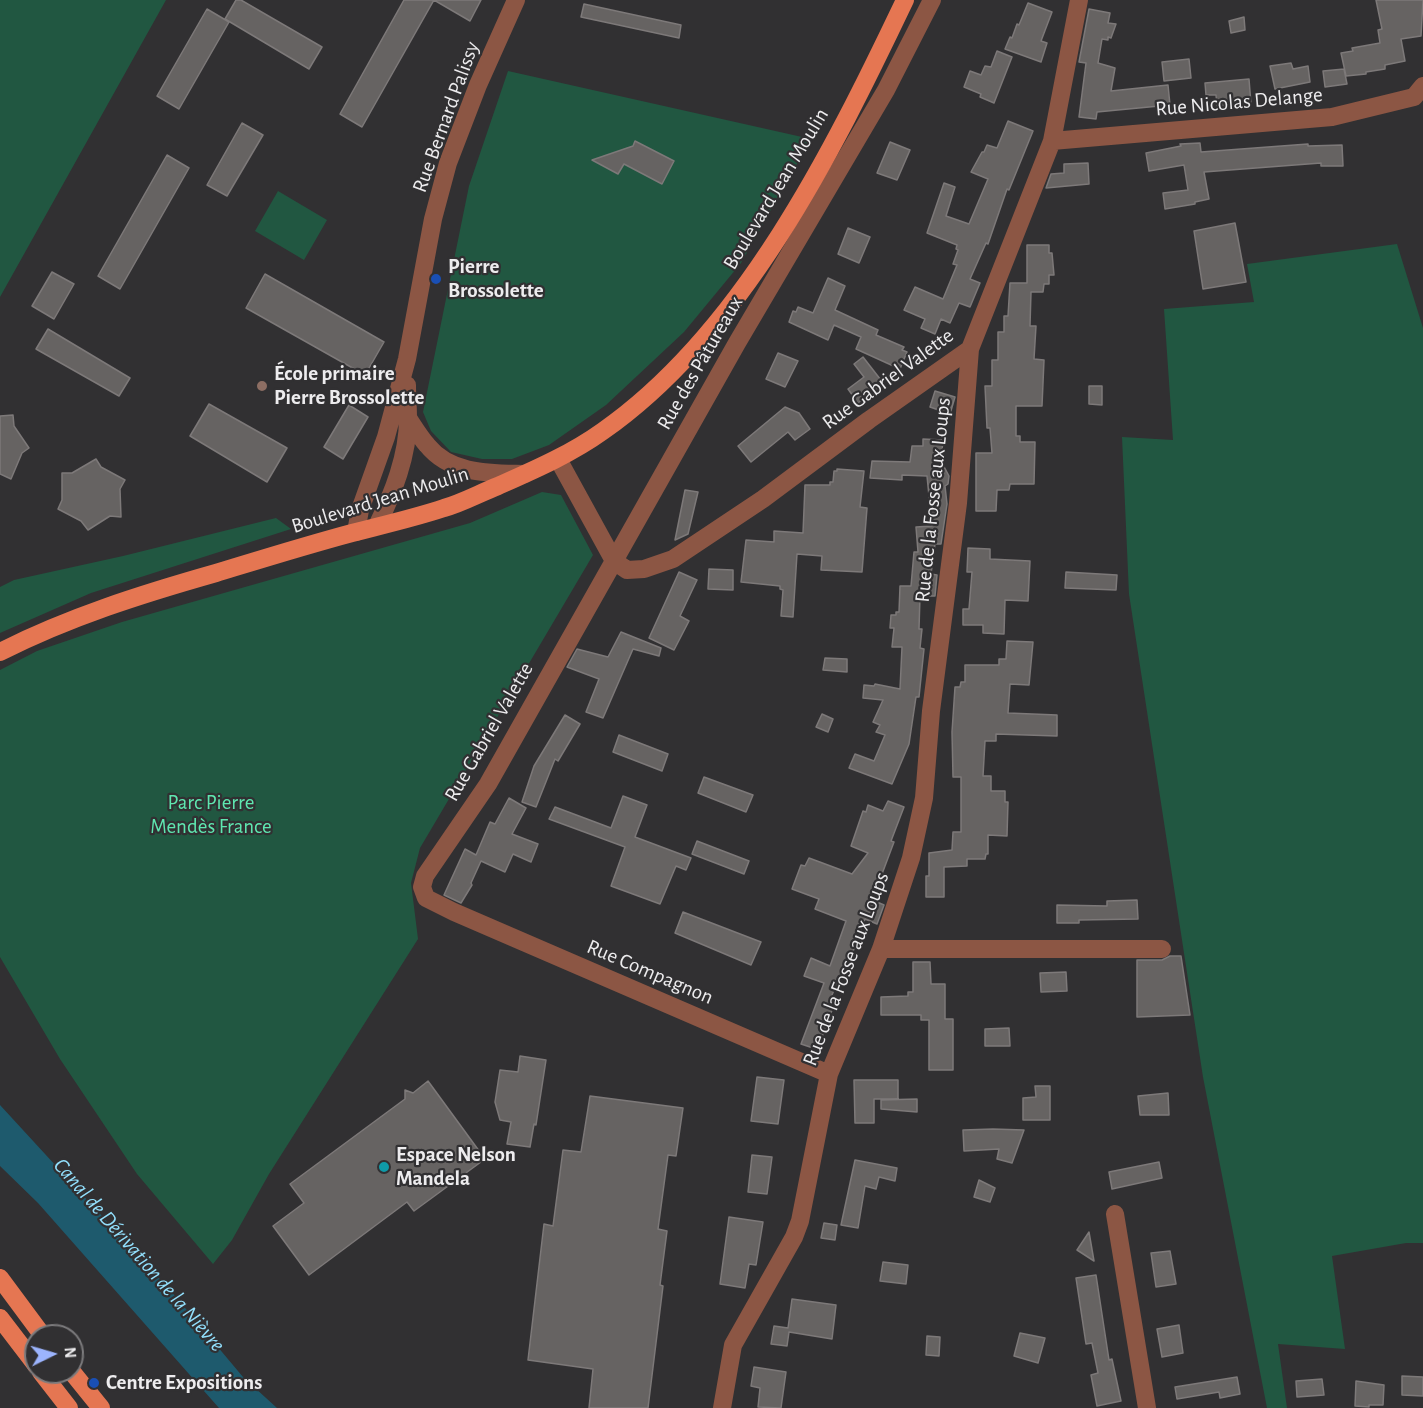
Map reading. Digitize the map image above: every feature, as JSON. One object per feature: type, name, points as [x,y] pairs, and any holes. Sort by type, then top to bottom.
[{"type":"main road","name":"Boulevard Jean Moulin","points":[[0,652],[34,635],[128,599],[446,508],[558,459],[602,432],[651,394],[692,353],[737,297],[774,243],[828,150],[905,0]]},
{"type":"main road","points":[[0,1278],[35,1324]]},
{"type":"main road","points":[[0,1318],[24,1349]]},
{"type":"main road","points":[[50,1384],[69,1408]]},
{"type":"main road","points":[[82,1384],[101,1408]]},
{"type":"street","name":"Rue Bernard Palissy","points":[[356,532],[360,510],[386,437],[407,359],[433,219],[448,163],[478,85],[516,0]]},
{"type":"street","name":"Rue des Pâtureaux","points":[[614,561],[737,343],[886,90],[932,0]]},
{"type":"street","name":"Rue Gabriel Valette","points":[[454,912],[426,898],[422,887],[425,876],[488,784],[614,561],[627,570],[644,569],[673,559],[763,499],[869,420],[970,350],[1052,141],[1079,0]]},
{"type":"street","name":"Rue Nicolas Delange","points":[[1052,141],[1332,117],[1414,97],[1423,86]]},
{"type":"street","name":"Rue de la Fosse aux Loups","points":[[722,1408],[733,1345],[794,1237],[800,1221],[829,1074],[881,949],[911,858],[924,798],[931,711],[958,503],[970,350]]},
{"type":"street","name":"Rue Bernard Palissy","points":[[377,526],[393,491],[402,461],[408,418],[407,359]]},
{"type":"street","points":[[408,418],[428,447],[448,463],[475,472],[525,474]]},
{"type":"street","points":[[558,459],[614,561]]},
{"type":"street","name":"Rue Compagnon","points":[[454,912],[829,1074]]},
{"type":"street","points":[[881,949],[1162,949]]},
{"type":"street","points":[[1115,1214],[1147,1408]]},
{"type":"green space","points":[[0,0],[166,0],[0,297]]},
{"type":"green space","points":[[508,71],[811,139],[741,263],[684,332],[606,405],[549,445],[512,459],[482,459],[451,452],[431,431],[423,412],[469,186]]},
{"type":"green space","points":[[278,191],[327,220],[304,260],[255,231]]},
{"type":"green space","points":[[1397,244],[1423,328],[1423,1243],[1406,1243],[1332,1256],[1345,1349],[1278,1344],[1287,1408],[1267,1408],[1203,1077],[1129,594],[1122,437],[1173,440],[1164,309],[1254,302],[1247,264]]},
{"type":"green space","name":"Parc Pierre Mendès France","points":[[542,492],[561,495],[593,555],[420,848],[411,883],[418,939],[269,1174],[232,1240],[213,1264],[137,1174],[60,1059],[0,957],[0,670],[37,651],[122,622],[470,523]]},
{"type":"green space","points":[[276,518],[291,529],[91,593],[0,633],[0,587],[14,580]]},
{"type":"water","points":[[0,1105],[170,1290],[243,1377],[277,1408],[219,1408],[38,1203],[0,1166]]},
{"type":"building","points":[[236,0],[241,0],[322,47],[309,69],[225,19]]},
{"type":"building","points":[[404,0],[434,0],[362,127],[340,114]]},
{"type":"building","points":[[434,0],[481,0],[470,21]]},
{"type":"building","points":[[1376,0],[1423,0],[1421,36],[1401,39],[1405,61],[1385,65],[1385,69],[1366,72],[1366,74],[1346,76],[1341,53],[1353,51],[1352,48],[1380,43],[1378,30],[1382,29]]},
{"type":"building","points":[[1028,3],[1052,12],[1041,41],[1047,43],[1041,62],[1005,49]]},
{"type":"building","points":[[584,4],[681,25],[679,38],[581,17]]},
{"type":"building","points":[[207,9],[229,22],[179,109],[157,96]]},
{"type":"building","points":[[1089,9],[1110,13],[1108,23],[1116,24],[1111,38],[1102,39],[1098,63],[1115,68],[1111,91],[1168,85],[1170,105],[1097,112],[1096,119],[1079,117],[1086,63],[1079,62]]},
{"type":"building","points":[[1244,17],[1245,30],[1231,33],[1229,21]]},
{"type":"building","points":[[997,51],[1012,57],[994,103],[980,97],[981,94],[964,87],[970,71],[981,75],[985,66],[991,67]]},
{"type":"building","points":[[1189,59],[1191,78],[1164,81],[1162,62]]},
{"type":"building","points":[[1291,63],[1293,69],[1308,66],[1310,82],[1275,89],[1270,66]]},
{"type":"building","points":[[1344,69],[1347,84],[1325,87],[1323,71]]},
{"type":"building","points":[[1249,79],[1251,104],[1217,106],[1216,95],[1206,95],[1205,83]]},
{"type":"building","points":[[1008,121],[1033,131],[1009,190],[1007,189],[988,244],[986,243],[970,279],[980,283],[970,307],[959,303],[950,323],[941,319],[935,334],[921,328],[925,319],[904,310],[915,287],[943,299],[957,265],[953,264],[958,250],[957,245],[927,233],[944,183],[955,187],[946,216],[969,224],[988,179],[971,172],[987,145],[997,148]]},
{"type":"building","points":[[242,123],[263,135],[227,196],[207,185]]},
{"type":"building","points":[[635,141],[674,161],[662,184],[624,164],[618,174],[592,160],[633,146]]},
{"type":"building","points":[[890,142],[910,150],[897,180],[877,173]]},
{"type":"building","points":[[1200,143],[1201,152],[1308,144],[1308,146],[1342,145],[1343,166],[1321,166],[1321,163],[1204,172],[1209,199],[1165,209],[1163,193],[1188,190],[1184,165],[1149,171],[1146,153],[1181,146],[1180,144]]},
{"type":"building","points":[[167,155],[189,168],[120,289],[98,276]]},
{"type":"building","points":[[1088,163],[1089,184],[1046,188],[1051,174],[1064,173],[1064,164]]},
{"type":"building","points":[[1235,223],[1246,282],[1203,289],[1194,231]]},
{"type":"building","points":[[848,228],[870,237],[859,263],[838,254]]},
{"type":"building","points":[[1027,245],[1049,245],[1054,275],[1049,275],[1049,284],[1044,284],[1043,292],[1031,292],[1030,326],[1036,326],[1034,359],[1044,360],[1042,406],[1016,406],[1016,436],[1020,436],[1020,442],[1035,442],[1034,484],[1010,484],[1009,490],[997,490],[996,511],[976,511],[976,453],[992,453],[990,428],[987,428],[985,386],[992,386],[992,360],[998,360],[998,332],[1004,332],[1004,316],[1008,316],[1010,283],[1027,283]]},
{"type":"building","points":[[52,272],[74,284],[54,319],[32,306]]},
{"type":"building","points":[[265,274],[384,342],[365,375],[246,308]]},
{"type":"building","points":[[828,278],[845,286],[835,310],[878,330],[876,335],[904,347],[902,350],[907,352],[900,369],[856,349],[861,337],[834,325],[828,340],[789,322],[793,311],[796,312],[798,307],[813,313]]},
{"type":"building","points":[[48,329],[130,378],[119,396],[36,349]]},
{"type":"building","points":[[778,353],[798,361],[785,387],[766,379]]},
{"type":"building","points":[[863,357],[884,384],[858,403],[848,389],[864,377],[854,364]]},
{"type":"building","points":[[1089,386],[1102,386],[1102,405],[1089,404]]},
{"type":"building","points":[[935,391],[955,397],[950,414],[930,407]]},
{"type":"building","points":[[209,404],[287,448],[267,482],[190,436]]},
{"type":"building","points":[[349,405],[368,417],[343,459],[324,447]]},
{"type":"building","points":[[785,407],[799,413],[810,429],[795,440],[788,432],[751,462],[738,446]]},
{"type":"building","points":[[13,415],[14,426],[29,448],[22,453],[11,479],[0,474],[0,416]]},
{"type":"building","points":[[923,439],[943,440],[941,461],[949,476],[948,484],[945,486],[947,504],[941,544],[935,544],[931,574],[937,575],[935,596],[920,596],[919,629],[922,629],[920,648],[924,649],[919,697],[916,697],[909,744],[892,784],[849,768],[855,754],[874,761],[885,735],[876,732],[880,725],[873,722],[883,700],[863,698],[864,685],[874,686],[875,684],[900,689],[902,647],[892,647],[894,628],[890,628],[891,615],[899,612],[900,586],[911,586],[914,552],[918,552],[916,527],[932,526],[927,476],[902,475],[902,480],[870,478],[872,461],[910,462],[912,446],[923,446]]},
{"type":"building","points":[[96,459],[101,467],[125,480],[120,489],[121,517],[110,516],[88,530],[81,521],[58,509],[62,500],[62,473],[72,473]]},
{"type":"building","points":[[837,469],[864,471],[860,507],[867,508],[862,572],[821,570],[822,556],[797,554],[793,617],[781,616],[783,590],[780,586],[741,582],[746,540],[774,542],[774,531],[803,533],[805,485],[830,485],[830,482],[833,482],[834,471]]},
{"type":"building","points":[[685,490],[698,492],[688,534],[675,540]]},
{"type":"building","points":[[968,548],[990,549],[990,559],[1030,561],[1028,601],[1005,600],[1004,634],[983,633],[983,625],[963,625],[963,609],[969,609],[972,572],[967,572]]},
{"type":"building","points":[[709,569],[733,570],[733,590],[708,589]]},
{"type":"building","points":[[679,572],[697,580],[680,616],[689,621],[674,650],[649,638]]},
{"type":"building","points":[[1066,572],[1117,575],[1116,590],[1065,588]]},
{"type":"building","points":[[621,632],[661,648],[659,656],[633,649],[603,718],[586,712],[599,679],[567,667],[577,649],[608,657]]},
{"type":"building","points":[[1007,641],[1033,642],[1029,685],[1010,684],[1008,713],[1057,715],[1057,736],[996,734],[996,741],[985,741],[983,776],[991,776],[991,791],[1005,791],[1005,802],[1008,802],[1007,836],[988,835],[988,854],[985,859],[967,859],[967,866],[944,867],[944,897],[926,897],[929,853],[952,850],[953,832],[961,832],[961,777],[953,777],[952,732],[955,687],[960,687],[961,682],[965,682],[965,665],[999,665],[999,659],[1006,659]]},
{"type":"building","points":[[825,658],[847,659],[847,672],[823,670]]},
{"type":"building","points":[[822,714],[833,719],[828,732],[816,727]]},
{"type":"building","points":[[565,715],[580,724],[558,761],[555,759],[536,807],[522,802],[534,766]]},
{"type":"building","points":[[619,735],[668,754],[662,771],[613,752]]},
{"type":"building","points":[[704,777],[753,795],[746,812],[698,793]]},
{"type":"building","points":[[623,796],[647,805],[635,837],[691,858],[686,870],[676,866],[660,904],[611,886],[625,847],[549,819],[555,807],[611,828]]},
{"type":"building","points":[[509,798],[526,808],[512,834],[538,844],[531,862],[513,854],[505,872],[481,861],[472,885],[461,903],[444,895],[465,849],[476,855],[490,822],[495,824]]},
{"type":"building","points":[[888,801],[904,807],[891,841],[894,842],[873,898],[884,905],[877,924],[865,919],[844,976],[840,975],[830,1000],[835,1002],[819,1045],[814,1044],[813,1048],[801,1044],[824,983],[804,976],[811,958],[830,966],[846,921],[815,909],[819,899],[792,889],[801,865],[805,866],[809,858],[852,874],[868,853],[851,846],[863,811],[866,812],[868,805],[883,811]]},
{"type":"building","points":[[697,841],[749,861],[744,874],[692,854]]},
{"type":"building","points":[[1137,900],[1138,919],[1079,920],[1079,923],[1057,923],[1057,905],[1107,906],[1107,901]]},
{"type":"building","points":[[683,912],[761,942],[751,965],[675,933]]},
{"type":"building","points":[[1170,956],[1181,956],[1190,1015],[1137,1017],[1137,960],[1162,960]]},
{"type":"building","points":[[913,962],[930,962],[931,984],[945,984],[945,1019],[953,1019],[953,1070],[929,1070],[929,1020],[921,1020],[921,1015],[881,1015],[881,997],[908,996],[908,992],[913,992]]},
{"type":"building","points":[[1066,972],[1067,991],[1041,992],[1040,973]]},
{"type":"building","points":[[1009,1028],[1010,1046],[985,1046],[985,1029]]},
{"type":"building","points":[[520,1056],[546,1060],[536,1125],[534,1124],[530,1147],[507,1144],[511,1122],[500,1120],[495,1102],[500,1070],[518,1072]]},
{"type":"building","points":[[757,1077],[784,1080],[778,1124],[751,1121]]},
{"type":"building","points":[[854,1080],[898,1080],[898,1099],[874,1099],[874,1123],[855,1123]]},
{"type":"building","name":"Espace Nelson Mandela","points":[[428,1081],[485,1159],[414,1211],[407,1202],[309,1275],[273,1226],[304,1203],[290,1184],[405,1099],[405,1090],[413,1093]]},
{"type":"building","points":[[1035,1086],[1050,1086],[1050,1120],[1023,1120],[1023,1098],[1036,1097]]},
{"type":"building","points":[[1168,1093],[1169,1115],[1140,1115],[1138,1096]]},
{"type":"building","points":[[590,1096],[683,1108],[676,1156],[668,1155],[658,1229],[667,1231],[660,1285],[663,1286],[648,1408],[589,1408],[593,1369],[528,1360],[544,1224],[553,1226],[563,1150],[581,1152]]},
{"type":"building","points":[[917,1099],[917,1112],[881,1109],[881,1100]]},
{"type":"building","points":[[963,1130],[1024,1130],[1012,1163],[997,1159],[999,1149],[964,1151]]},
{"type":"building","points":[[752,1155],[772,1157],[767,1194],[748,1192]]},
{"type":"building","points":[[855,1160],[897,1168],[895,1181],[879,1177],[876,1189],[865,1186],[858,1228],[841,1225]]},
{"type":"building","points":[[1159,1162],[1162,1178],[1112,1189],[1109,1172]]},
{"type":"building","points":[[979,1180],[995,1188],[990,1202],[974,1197]]},
{"type":"building","points":[[729,1217],[763,1222],[756,1265],[749,1264],[745,1288],[720,1284]]},
{"type":"building","points":[[824,1223],[837,1225],[835,1240],[821,1238]]},
{"type":"building","points":[[1089,1232],[1094,1261],[1077,1250]]},
{"type":"building","points":[[1170,1251],[1176,1284],[1156,1287],[1151,1253]]},
{"type":"building","points":[[883,1262],[908,1265],[906,1284],[880,1281]]},
{"type":"building","points":[[1096,1275],[1109,1360],[1112,1359],[1121,1401],[1097,1406],[1091,1375],[1098,1373],[1092,1343],[1086,1344],[1076,1278]]},
{"type":"building","points":[[792,1299],[836,1305],[832,1339],[789,1332],[787,1346],[771,1344],[774,1326],[788,1328]]},
{"type":"building","points":[[1179,1325],[1183,1353],[1162,1357],[1157,1329]]},
{"type":"building","points":[[1020,1333],[1045,1338],[1038,1363],[1014,1356]]},
{"type":"building","points":[[927,1336],[940,1337],[939,1356],[926,1355]]},
{"type":"building","points":[[754,1367],[786,1372],[781,1408],[758,1407],[760,1388],[751,1386]]},
{"type":"building","points":[[1402,1376],[1423,1377],[1423,1396],[1402,1395]]},
{"type":"building","points":[[1237,1377],[1240,1394],[1220,1398],[1219,1392],[1177,1399],[1175,1387]]},
{"type":"building","points":[[1322,1379],[1324,1395],[1297,1397],[1296,1381]]},
{"type":"building","points":[[1356,1381],[1384,1385],[1383,1405],[1355,1406]]},
{"type":"place","name":"Pierre Brossolette","points":[[436,279]]},
{"type":"place","name":"École primaire Pierre Brossolette","points":[[262,386]]},
{"type":"place","name":"Espace Nelson Mandela","points":[[384,1167]]},
{"type":"place","name":"Centre Expositions","points":[[94,1383]]},
{"type":"water label","name":"Canal de Dérivation de la Nièvre","points":[[139,1255]]}]
